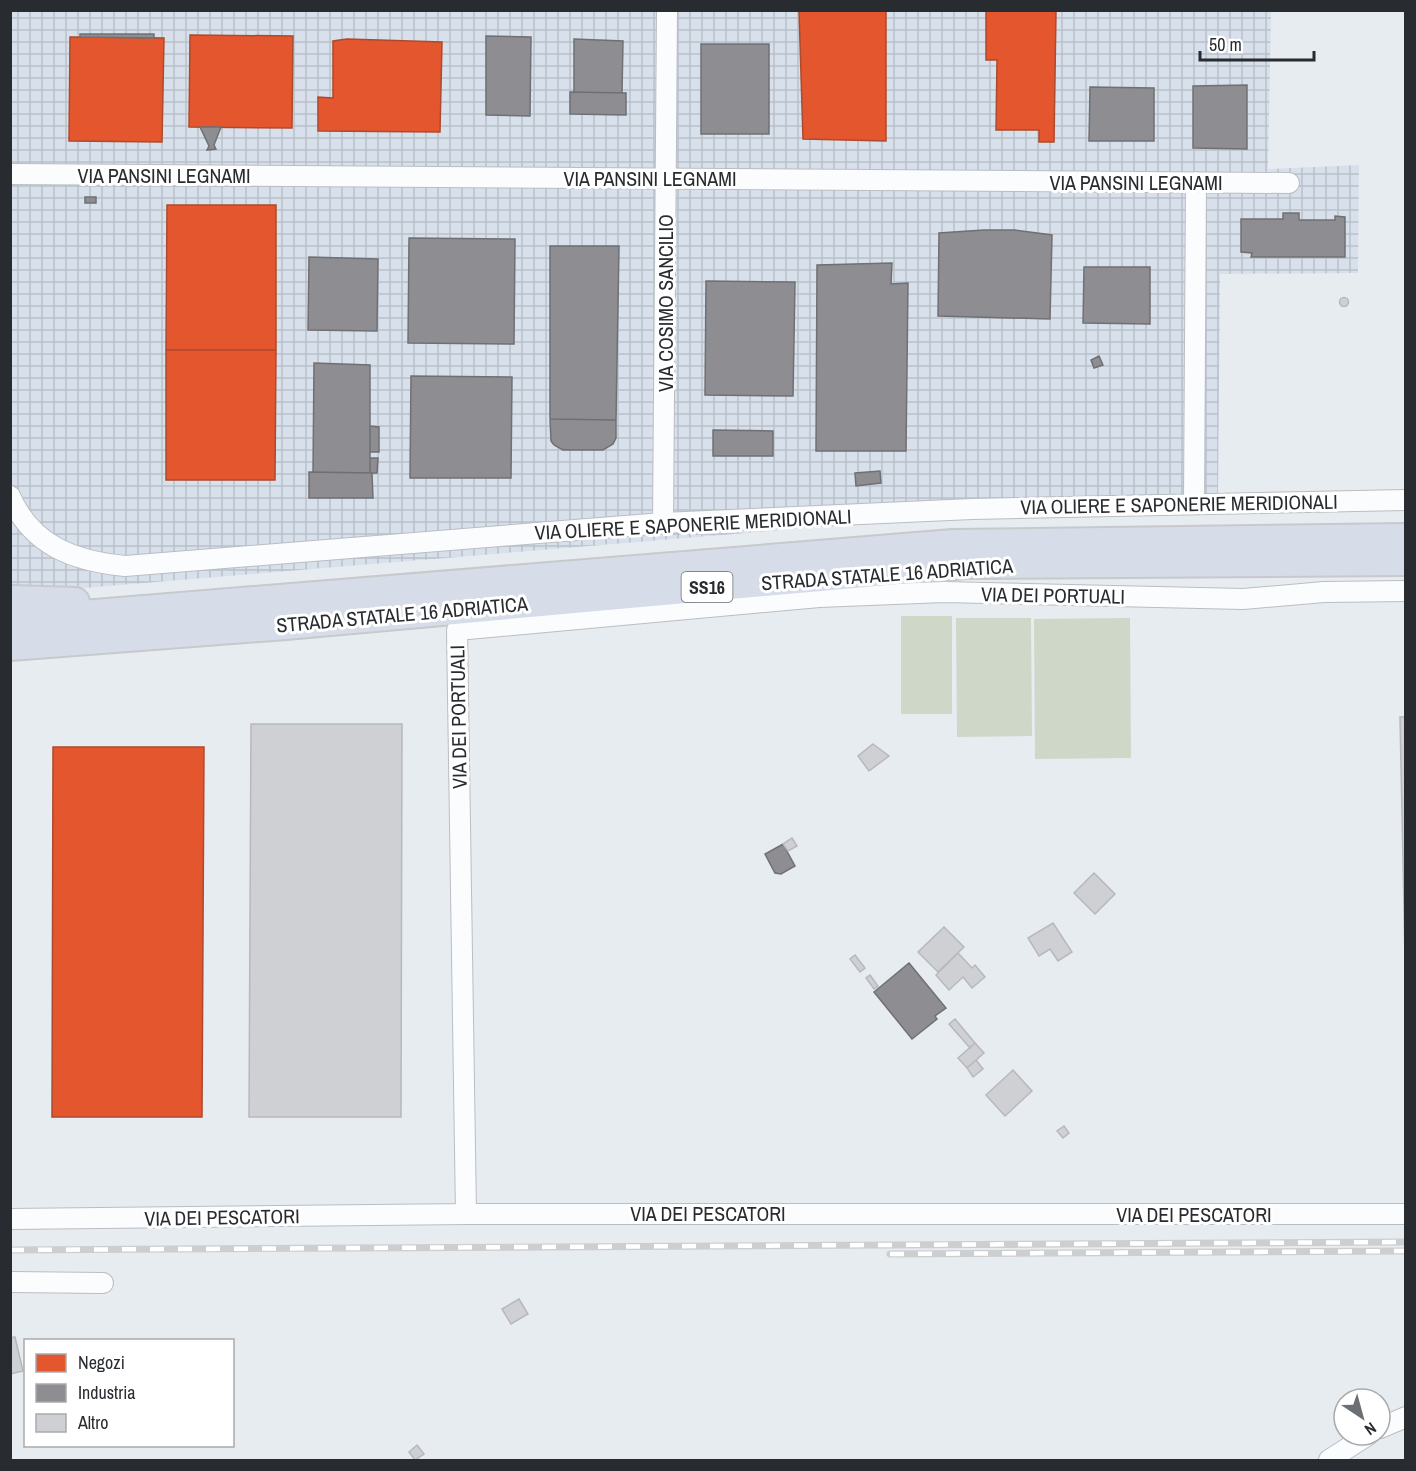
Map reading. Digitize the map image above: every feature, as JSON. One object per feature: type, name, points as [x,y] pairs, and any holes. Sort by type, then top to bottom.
[{"type":"highway","name":"STRADA STATALE 16 ADRIATICA","points":[[10,621],[953,544],[1406,538]]},
{"type":"highway","name":"STRADA STATALE 16 ADRIATICA","points":[[11,646],[286,625],[965,564],[1406,561]]},
{"type":"highway","points":[[10,600],[37,599],[161,608]]},
{"type":"street","name":"VIA COSIMO SANCILIO","points":[[663,523],[667,10]]},
{"type":"street","name":"VIA PANSINI LEGNAMI","points":[[10,174],[1289,183]]},
{"type":"street","points":[[1194,504],[1196,182]]},
{"type":"street","name":"VIA OLIERE E SAPONERIE MERIDIONALI","points":[[10,496],[28,524],[57,549],[80,559],[125,566],[663,523],[972,509],[1406,500]]},
{"type":"street","name":"VIA DEI PORTUALI","points":[[466,1214],[457,630],[819,597],[944,592],[1243,598],[1324,592],[1406,591]]},
{"type":"street","name":"VIA DEI PESCATORI","points":[[10,1220],[466,1214],[1406,1214]]},
{"type":"street","points":[[10,1282],[103,1283]]},
{"type":"street","points":[[1392,1423],[1406,1417]]},
{"type":"street","points":[[1329,1461],[1350,1447]]},
{"type":"shaded area","points":[[11,11],[1271,11],[1268,169],[1359,165],[1358,273],[1220,274],[1218,494],[11,594]]},
{"type":"green space","points":[[901,616],[952,616],[952,714],[901,714]]},
{"type":"green space","points":[[956,618],[1031,618],[1032,736],[957,737]]},
{"type":"green space","points":[[1130,618],[1131,758],[1035,759],[1034,619]]},
{"type":"building: Negozi","points":[[799,10],[886,10],[886,141],[803,139]]},
{"type":"building: Negozi","points":[[986,11],[1056,11],[1054,142],[1039,142],[1039,130],[996,130],[997,60],[986,60]]},
{"type":"building: Negozi","points":[[190,35],[293,36],[292,128],[189,127]]},
{"type":"building: Negozi","points":[[70,37],[164,38],[162,142],[69,141]]},
{"type":"building: Negozi","points":[[347,39],[442,42],[440,132],[318,131],[318,97],[333,98],[333,41]]},
{"type":"building: Negozi","points":[[167,205],[276,205],[276,350],[166,350]]},
{"type":"building: Negozi","points":[[166,350],[276,350],[275,480],[166,480]]},
{"type":"building: Negozi","points":[[53,747],[204,747],[202,1117],[52,1117]]},
{"type":"building: Industria","points":[[80,34],[154,34],[154,38],[80,37]]},
{"type":"building: Industria","points":[[486,36],[531,37],[530,116],[486,115]]},
{"type":"building: Industria","points":[[574,39],[623,41],[622,93],[574,92]]},
{"type":"building: Industria","points":[[701,44],[769,44],[769,134],[701,134]]},
{"type":"building: Industria","points":[[1247,85],[1247,149],[1193,148],[1193,86]]},
{"type":"building: Industria","points":[[1090,87],[1154,88],[1154,141],[1089,141]]},
{"type":"building: Industria","points":[[570,92],[626,93],[626,115],[570,114]]},
{"type":"building: Industria","points":[[200,127],[221,127],[214,145],[216,149],[207,150],[209,146]]},
{"type":"building: Industria","points":[[85,197],[96,197],[96,203],[85,203]]},
{"type":"building: Industria","points":[[1283,213],[1299,213],[1299,220],[1335,220],[1335,216],[1345,217],[1345,257],[1251,257],[1252,253],[1241,252],[1241,219],[1283,219]]},
{"type":"building: Industria","points":[[1015,230],[1052,235],[1050,319],[938,316],[939,233]]},
{"type":"building: Industria","points":[[409,238],[515,239],[514,344],[408,343]]},
{"type":"building: Industria","points":[[550,246],[619,246],[616,420],[550,419]]},
{"type":"building: Industria","points":[[309,257],[378,259],[377,331],[308,330]]},
{"type":"building: Industria","points":[[892,263],[891,284],[908,283],[906,451],[816,451],[817,265]]},
{"type":"building: Industria","points":[[1084,267],[1150,267],[1150,324],[1083,323]]},
{"type":"building: Industria","points":[[706,281],[795,282],[793,396],[705,395]]},
{"type":"building: Industria","points":[[1099,356],[1103,365],[1094,368],[1091,360]]},
{"type":"building: Industria","points":[[314,363],[370,365],[370,473],[313,472]]},
{"type":"building: Industria","points":[[411,376],[512,377],[511,478],[410,478]]},
{"type":"building: Industria","points":[[550,419],[616,420],[616,438],[613,444],[603,450],[563,450],[551,441]]},
{"type":"building: Industria","points":[[370,426],[379,427],[379,452],[370,452]]},
{"type":"building: Industria","points":[[713,430],[773,431],[773,456],[713,456]]},
{"type":"building: Industria","points":[[370,458],[378,458],[377,473],[370,473]]},
{"type":"building: Industria","points":[[880,471],[881,483],[856,486],[855,473]]},
{"type":"building: Industria","points":[[309,472],[372,473],[373,498],[309,498]]},
{"type":"building: Industria","points":[[783,844],[795,866],[781,874],[775,873],[765,854]]},
{"type":"building: Industria","points":[[909,963],[946,1008],[935,1016],[937,1019],[912,1039],[874,992]]},
{"type":"building: Altro","points":[[1344,298],[1348,302],[1344,306],[1340,302]]},
{"type":"building: Altro","points":[[1400,717],[1406,717],[1406,1005]]},
{"type":"building: Altro","points":[[251,724],[402,724],[401,1117],[249,1117]]},
{"type":"building: Altro","points":[[873,744],[889,756],[869,771],[858,756]]},
{"type":"building: Altro","points":[[792,838],[797,846],[788,851],[783,844]]},
{"type":"building: Altro","points":[[1094,873],[1115,894],[1095,914],[1074,893]]},
{"type":"building: Altro","points":[[1053,923],[1072,952],[1058,961],[1050,949],[1039,956],[1028,938]]},
{"type":"building: Altro","points":[[944,927],[964,947],[938,972],[918,952]]},
{"type":"building: Altro","points":[[958,953],[972,968],[975,965],[985,977],[972,988],[963,977],[949,990],[936,975]]},
{"type":"building: Altro","points":[[855,955],[865,968],[860,972],[850,959]]},
{"type":"building: Altro","points":[[870,975],[878,986],[874,989],[866,978]]},
{"type":"building: Altro","points":[[955,1019],[975,1043],[970,1048],[949,1024]]},
{"type":"building: Altro","points":[[975,1043],[984,1053],[967,1068],[958,1058]]},
{"type":"building: Altro","points":[[976,1060],[983,1069],[973,1077],[967,1068]]},
{"type":"building: Altro","points":[[1013,1070],[1032,1091],[1005,1116],[986,1095]]},
{"type":"building: Altro","points":[[1064,1126],[1069,1133],[1063,1138],[1057,1131]]},
{"type":"building: Altro","points":[[519,1299],[528,1314],[511,1324],[502,1309]]},
{"type":"building: Altro","points":[[15,1337],[23,1371],[10,1374],[10,1338]]},
{"type":"building: Altro","points":[[417,1445],[424,1454],[415,1460],[409,1452]]},
{"type":"railway","points":[[10,1250],[1406,1242]]},
{"type":"railway","points":[[890,1254],[1406,1251]]}]
